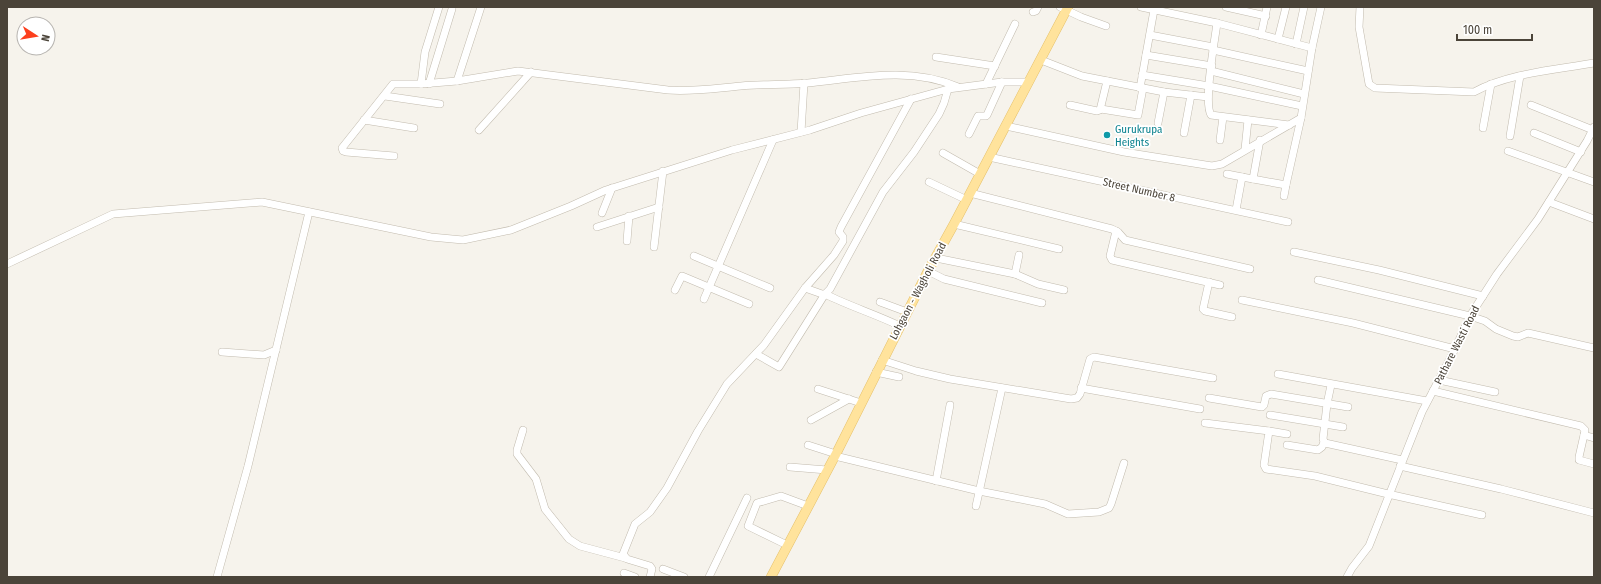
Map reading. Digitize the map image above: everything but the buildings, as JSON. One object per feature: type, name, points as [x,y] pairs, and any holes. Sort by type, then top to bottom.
[{"type":"main road","name":"Lohgaon - Wagholi Road","points":[[771,577],[835,455],[928,271],[1041,60],[1065,8]]},
{"type":"street","points":[[421,84],[425,52],[439,7]]},
{"type":"street","points":[[457,81],[481,7]]},
{"type":"street","points":[[1141,7],[1217,23],[1312,48]]},
{"type":"street","points":[[1226,7],[1266,16]]},
{"type":"street","points":[[1261,35],[1268,7]]},
{"type":"street","points":[[1278,39],[1286,7]]},
{"type":"street","points":[[1296,44],[1304,7]]},
{"type":"street","points":[[1284,196],[1321,7]]},
{"type":"street","points":[[1360,7],[1359,27],[1369,84],[1375,88],[1471,93],[1491,84],[1520,76],[1594,63]]},
{"type":"street","points":[[1065,8],[1081,17],[1106,26]]},
{"type":"street","points":[[429,84],[452,10]]},
{"type":"street","points":[[1070,105],[1097,111],[1101,109],[1138,115],[1142,75],[1154,10]]},
{"type":"street","points":[[1217,23],[1208,97],[1209,112],[1211,114],[1223,117],[1289,125]]},
{"type":"street","points":[[986,84],[1015,24]]},
{"type":"street","points":[[1150,35],[1213,48],[1308,71]]},
{"type":"street","points":[[1146,55],[1211,68],[1304,94]]},
{"type":"street","points":[[936,57],[995,66]]},
{"type":"street","points":[[1041,60],[1082,76],[1164,92],[1208,97]]},
{"type":"street","points":[[394,156],[346,152],[342,150],[343,146],[393,84],[429,84],[457,81],[513,71],[674,90],[804,83],[862,76],[909,75],[944,80],[958,87]]},
{"type":"street","points":[[479,130],[531,72]]},
{"type":"street","points":[[1142,75],[1209,86],[1302,106]]},
{"type":"street","points":[[1510,136],[1520,76]]},
{"type":"street","points":[[1101,109],[1107,81]]},
{"type":"street","points":[[969,134],[978,116],[987,115],[1002,82]]},
{"type":"street","points":[[7,264],[113,214],[262,202],[431,237],[463,240],[511,230],[612,188],[663,171],[948,88],[1002,82],[1029,82]]},
{"type":"street","points":[[801,132],[804,83]]},
{"type":"street","points":[[1483,128],[1491,84]]},
{"type":"street","points":[[756,354],[776,367],[781,366],[825,294],[830,289],[883,192],[914,152],[939,114],[948,88]]},
{"type":"street","points":[[1158,123],[1164,92]]},
{"type":"street","points":[[1184,134],[1191,95]]},
{"type":"street","points":[[384,96],[440,104]]},
{"type":"street","points":[[625,558],[623,552],[635,524],[650,512],[667,488],[698,431],[727,384],[756,354],[805,288],[834,255],[843,241],[843,237],[839,229],[911,99]]},
{"type":"street","points":[[1531,105],[1593,129]]},
{"type":"street","points":[[1220,140],[1223,117]]},
{"type":"street","points":[[1006,126],[1124,152],[1212,166],[1222,164],[1260,140],[1300,118]]},
{"type":"street","points":[[364,120],[414,128]]},
{"type":"street","points":[[1245,150],[1248,120]]},
{"type":"street","name":"Pathare Wasti Road","points":[[1347,577],[1369,546],[1388,494],[1427,401],[1455,349],[1470,316],[1581,152],[1591,143],[1593,129]]},
{"type":"street","points":[[1534,133],[1581,152]]},
{"type":"street","points":[[704,298],[773,140]]},
{"type":"street","points":[[1253,179],[1260,140]]},
{"type":"street","points":[[1508,151],[1594,182]]},
{"type":"street","points":[[942,153],[980,174]]},
{"type":"street","name":"Street Number 8","points":[[989,157],[1181,200],[1236,210],[1288,222]]},
{"type":"street","points":[[654,247],[663,171]]},
{"type":"street","points":[[1227,174],[1286,185]]},
{"type":"street","points":[[1236,210],[1242,177]]},
{"type":"street","points":[[929,182],[968,197],[1116,231],[1125,240],[1250,269]]},
{"type":"street","points":[[602,213],[612,188]]},
{"type":"street","points":[[1548,202],[1594,218]]},
{"type":"street","points":[[597,227],[659,207]]},
{"type":"street","points":[[217,577],[248,466],[309,212]]},
{"type":"street","points":[[627,241],[629,216]]},
{"type":"street","points":[[954,224],[1059,249]]},
{"type":"street","points":[[1116,231],[1110,256],[1112,260],[1220,285]]},
{"type":"street","points":[[1294,252],[1379,270],[1483,296]]},
{"type":"street","points":[[1015,274],[1019,255]]},
{"type":"street","points":[[694,256],[770,288]]},
{"type":"street","points":[[936,258],[1015,274],[1038,284],[1064,290]]},
{"type":"street","points":[[928,271],[944,278],[1042,303]]},
{"type":"street","points":[[676,290],[682,276],[749,304]]},
{"type":"street","points":[[1318,280],[1470,316],[1485,321],[1496,329],[1518,337],[1528,333],[1594,348]]},
{"type":"street","points":[[1209,282],[1203,309],[1205,311],[1232,317]]},
{"type":"street","points":[[805,288],[825,294],[845,304],[877,315],[900,326]]},
{"type":"street","points":[[1242,300],[1353,324],[1455,349]]},
{"type":"street","points":[[880,302],[907,312]]},
{"type":"street","points":[[222,352],[264,355],[276,350]]},
{"type":"street","points":[[882,360],[923,373],[1002,388],[1074,399],[1078,396],[1090,359],[1094,357],[1212,378]]},
{"type":"street","points":[[876,372],[900,377]]},
{"type":"street","points":[[1278,374],[1331,385],[1427,401]]},
{"type":"street","points":[[1439,380],[1495,392]]},
{"type":"street","points":[[1288,445],[1318,450],[1322,447],[1324,442],[1327,404],[1331,385]]},
{"type":"street","points":[[976,506],[1002,388]]},
{"type":"street","points":[[1081,388],[1200,409]]},
{"type":"street","points":[[818,389],[861,403]]},
{"type":"street","points":[[1433,391],[1581,426],[1585,430],[1579,457],[1580,460],[1594,464]]},
{"type":"street","points":[[1209,398],[1262,406],[1264,405],[1266,396],[1271,394],[1348,407]]},
{"type":"street","points":[[811,420],[849,399]]},
{"type":"street","points":[[936,481],[950,405]]},
{"type":"street","points":[[1270,415],[1343,427]]},
{"type":"street","points":[[1205,424],[1287,434]]},
{"type":"street","points":[[523,430],[517,454],[536,479],[546,510],[569,539],[580,546],[650,566],[652,569],[650,577]]},
{"type":"street","points":[[1270,431],[1264,465],[1266,469],[1315,476],[1482,515]]},
{"type":"street","points":[[1584,435],[1594,438]]},
{"type":"street","points":[[1324,442],[1594,513]]},
{"type":"street","points":[[808,445],[835,455],[936,481],[1045,504],[1068,514],[1099,512],[1109,508],[1124,463]]},
{"type":"street","points":[[790,467],[827,470]]},
{"type":"street","points":[[788,545],[748,526],[757,503],[784,496],[808,506]]},
{"type":"street","points":[[709,577],[746,498]]},
{"type":"street","points":[[663,569],[684,577]]},
{"type":"street","points":[[624,573],[635,577]]},
{"type":"place","name":"Gurukrupa Heights","points":[[1107,135]]}]
